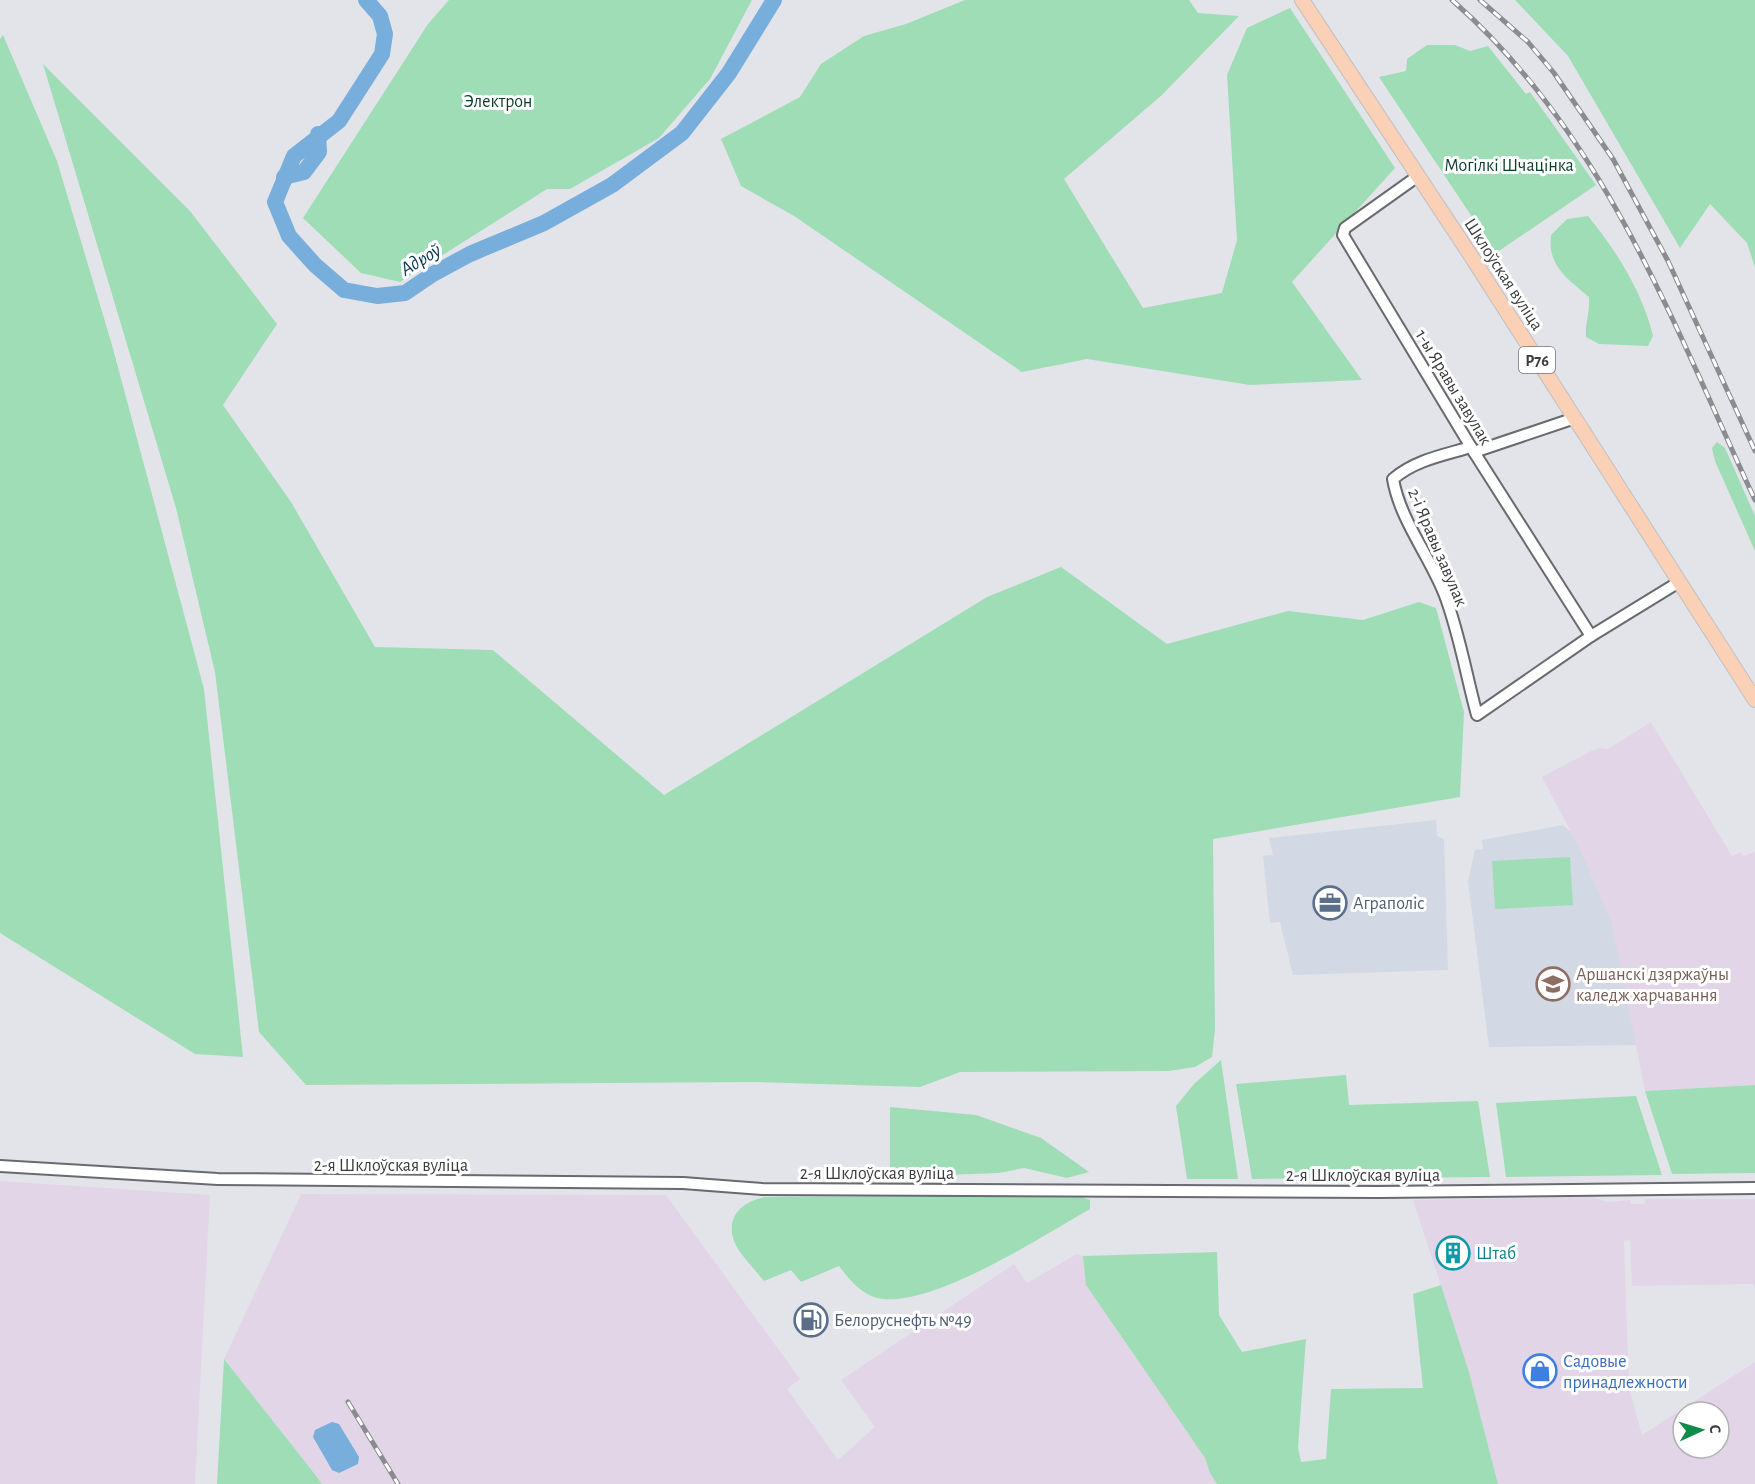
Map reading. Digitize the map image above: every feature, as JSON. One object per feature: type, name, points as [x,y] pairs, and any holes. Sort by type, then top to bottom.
[{"type":"main road","name":"Шклоўская вуліца","points":[[1302,0],[1575,418],[1755,700]]},
{"type":"street","name":"1-ы Яравы завулак","points":[[1418,176],[1345,228],[1343,235],[1472,450],[1591,636]]},
{"type":"street","points":[[1472,450],[1575,418]]},
{"type":"street","name":"2-і Яравы завулак","points":[[1472,450],[1420,463],[1404,470],[1394,479],[1396,495],[1404,515],[1445,595],[1477,715],[1591,636]]},
{"type":"street","points":[[1591,636],[1679,582]]},
{"type":"street","name":"2-я Шклоўская вуліца","points":[[0,1166],[219,1179],[683,1183],[762,1189],[1413,1192],[1755,1188]]},
{"type":"shaded area","points":[[1651,722],[1732,856],[1741,852],[1743,856],[1755,852],[1755,1085],[1645,1091],[1612,923],[1584,857],[1542,777],[1591,751],[1601,748],[1608,749]]},
{"type":"shaded area","points":[[1436,820],[1437,836],[1444,839],[1448,970],[1293,975],[1280,922],[1270,923],[1263,856],[1273,855],[1269,838]]},
{"type":"shaded area","name":"Аршанскі дзяржаўны каледж харчавання","points":[[1563,825],[1571,832],[1584,857],[1612,923],[1638,1045],[1489,1047],[1468,881],[1475,850],[1483,849],[1482,840]]},
{"type":"shaded area","points":[[0,1181],[210,1195],[195,1484],[0,1484]]},
{"type":"shaded area","points":[[301,1194],[666,1195],[800,1379],[787,1389],[838,1460],[875,1427],[841,1380],[1014,1264],[1027,1283],[1077,1254],[1083,1256],[1086,1285],[1205,1458],[1217,1484],[322,1484],[224,1359]]},
{"type":"shaded area","points":[[1592,1197],[1608,1202],[1631,1200],[1631,1204],[1645,1204],[1645,1199],[1755,1199],[1755,1289],[1753,1284],[1632,1286],[1630,1240],[1624,1241],[1629,1387],[1642,1435],[1671,1416],[1671,1460],[1731,1460],[1731,1400],[1696,1400],[1755,1362],[1755,1484],[1498,1484],[1469,1372],[1413,1200]]},
{"type":"green space","name":"Электрон","points":[[449,0],[752,0],[710,79],[659,138],[570,189],[547,189],[400,282],[361,273],[303,218],[428,24]]},
{"type":"green space","points":[[965,0],[1189,0],[1198,13],[1239,16],[1162,95],[1064,179],[1143,308],[1222,293],[1237,240],[1227,75],[1247,28],[1290,8],[1395,168],[1292,282],[1362,380],[1250,385],[1087,359],[1022,372],[794,216],[741,186],[721,139],[800,97],[821,64],[864,36],[906,24]]},
{"type":"green space","points":[[1515,0],[1755,0],[1755,267],[1747,243],[1710,204],[1680,248],[1568,56]]},
{"type":"green space","points":[[3,35],[57,161],[112,345],[204,689],[243,1057],[195,1054],[0,933],[0,39]]},
{"type":"green space","name":"Могілкі Шчацінка","points":[[1427,45],[1455,45],[1470,51],[1488,46],[1526,94],[1530,92],[1596,185],[1496,253],[1379,77],[1406,71],[1407,59]]},
{"type":"green space","points":[[43,64],[190,211],[277,324],[223,405],[291,502],[375,647],[493,650],[664,795],[987,597],[1061,567],[1167,644],[1288,611],[1363,620],[1419,602],[1436,608],[1464,712],[1460,797],[1213,839],[1215,1029],[1212,1057],[1195,1067],[1169,1071],[960,1072],[920,1087],[754,1082],[306,1085],[259,1032],[215,672],[176,508]]},
{"type":"green space","points":[[1588,216],[1609,243],[1643,304],[1653,336],[1648,346],[1599,344],[1586,337],[1589,297],[1561,271],[1556,263],[1552,255],[1551,235],[1567,219]]},
{"type":"green space","points":[[1717,442],[1725,448],[1755,516],[1755,551],[1715,461],[1712,448]]},
{"type":"green space","points":[[1570,857],[1573,905],[1495,909],[1492,861]]},
{"type":"green space","points":[[1221,1060],[1238,1179],[1187,1179],[1176,1106],[1194,1084]]},
{"type":"green space","points":[[1346,1075],[1349,1105],[1478,1101],[1490,1177],[1252,1179],[1236,1084]]},
{"type":"green space","points":[[1755,1085],[1755,1173],[1672,1174],[1645,1091]]},
{"type":"green space","points":[[1636,1096],[1662,1175],[1506,1177],[1496,1103]]},
{"type":"green space","points":[[890,1107],[976,1115],[1041,1138],[1089,1172],[1067,1178],[1024,1168],[999,1173],[890,1177]]},
{"type":"green space","points":[[1076,1195],[1090,1200],[1090,1209],[985,1268],[926,1293],[899,1299],[871,1296],[860,1289],[839,1266],[801,1282],[791,1270],[764,1281],[740,1252],[734,1242],[732,1232],[732,1224],[740,1209],[765,1197]]},
{"type":"green space","points":[[1217,1252],[1219,1315],[1242,1352],[1306,1339],[1298,1447],[1301,1462],[1326,1459],[1331,1389],[1423,1388],[1413,1294],[1441,1285],[1469,1372],[1498,1484],[1217,1484],[1205,1458],[1086,1285],[1083,1256]]},
{"type":"green space","points":[[224,1359],[310,1468],[322,1484],[217,1484]]},
{"type":"water","points":[[332,1422],[339,1424],[359,1457],[358,1464],[339,1473],[332,1470],[313,1437],[315,1430]]},
{"type":"waterway","name":"Адроў","points":[[366,0],[380,16],[385,34],[382,54],[339,121],[294,156],[275,202],[289,236],[315,265],[344,290],[377,296],[405,293],[433,274],[470,254],[544,223],[612,185],[682,133],[729,73],[774,0]]},
{"type":"waterway","points":[[284,177],[304,172],[319,152],[318,134]]},
{"type":"railway","points":[[1452,0],[1505,52],[1552,109],[1593,170],[1663,299],[1755,500]]},
{"type":"railway","points":[[1480,0],[1528,42],[1554,73],[1613,159],[1668,261],[1755,451]]},
{"type":"railway","points":[[348,1402],[398,1484]]},
{"type":"place","name":"Аграполіс","points":[[1330,903]]},
{"type":"place","name":"Аршанскі дзяржаўны каледж харчавання","points":[[1553,984]]},
{"type":"place","name":"Штаб","points":[[1453,1253]]},
{"type":"place","name":"Белоруснефть №49","points":[[811,1320]]},
{"type":"place","name":"Садовые принадлежности","points":[[1540,1371]]}]
